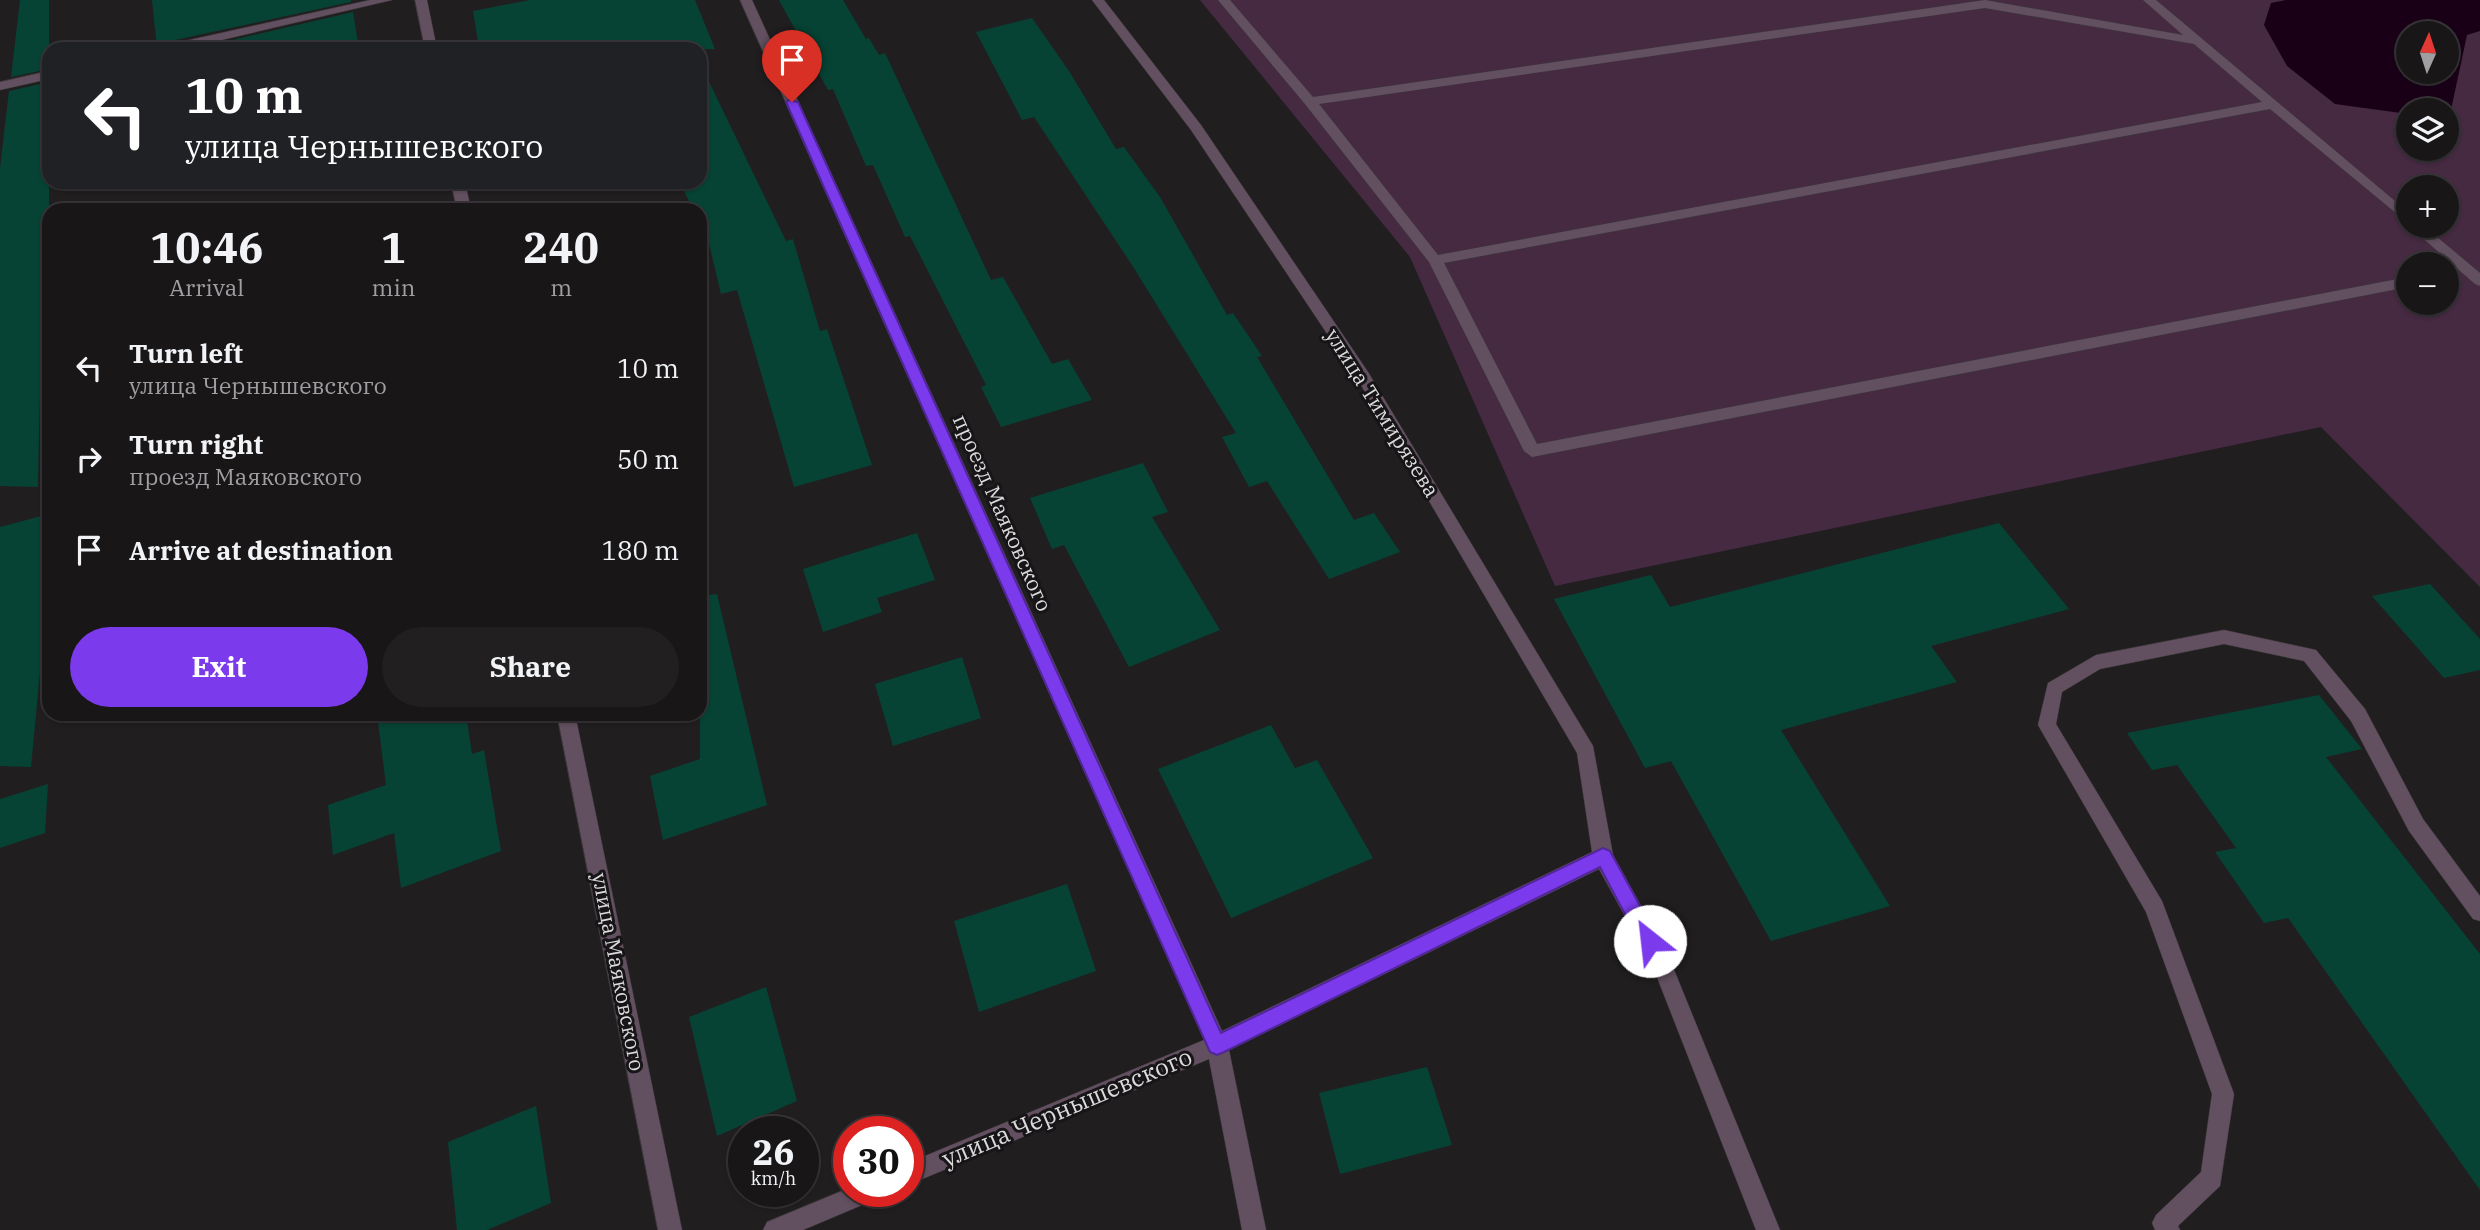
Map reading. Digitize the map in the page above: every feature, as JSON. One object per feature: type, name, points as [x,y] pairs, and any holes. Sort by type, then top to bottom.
[{"type":"street","points":[[198,42],[386,0]]},
{"type":"street","points":[[421,0],[430,42]]},
{"type":"street","name":"проезд Маяковского","points":[[746,0],[1217,1045]]},
{"type":"street","name":"улица Тимирязева","points":[[1098,0],[1196,128],[1363,376],[1586,752],[1603,857],[1661,962],[1769,1230]]},
{"type":"street","points":[[1224,0],[1310,101],[1434,260],[1532,450],[2396,284]]},
{"type":"street","points":[[2149,0],[2202,42],[2396,209]]},
{"type":"street","points":[[1310,101],[1986,4],[2202,42]]},
{"type":"street","points":[[0,86],[42,77]]},
{"type":"street","points":[[1434,260],[2275,104]]},
{"type":"street","points":[[2432,238],[2474,269],[2480,281]]},
{"type":"street","points":[[2168,1230],[2164,1223],[2212,1178],[2223,1094],[2155,908],[2047,725],[2054,688],[2096,662],[2224,637],[2310,655],[2358,715],[2416,825],[2480,912]]},
{"type":"street","name":"улица Маяковского","points":[[567,721],[670,1230]]},
{"type":"street","name":"улица Чернышевского","points":[[924,1167],[1217,1045],[1603,857]]},
{"type":"street","points":[[1217,1045],[1254,1230]]},
{"type":"street","points":[[775,1230],[833,1206]]},
{"type":"shaded area","points":[[1200,0],[2480,0],[2480,587],[2321,427],[1555,586],[1410,257]]},
{"type":"shaded area","points":[[2286,0],[2480,0],[2480,31],[2467,35],[2459,72],[2459,21],[2396,21],[2396,84],[2456,84],[2454,98],[2396,98],[2396,112],[2335,104],[2287,66],[2264,25],[2271,3]]},
{"type":"building","points":[[20,0],[49,0],[49,42],[42,42],[42,70],[11,77]]},
{"type":"building","points":[[152,0],[351,0],[166,42],[156,42]]},
{"type":"building","points":[[530,0],[695,0],[715,49],[707,49],[707,42],[478,42],[473,11]]},
{"type":"building","points":[[779,0],[843,0],[866,39],[869,38],[879,55],[885,53],[991,280],[1003,277],[1052,364],[1068,359],[1092,400],[1001,427],[981,387],[986,385],[910,236],[905,237],[873,165],[866,166],[833,89],[828,90]]},
{"type":"building","points":[[353,12],[358,42],[224,42]]},
{"type":"building","points":[[1032,18],[1069,71],[1116,149],[1124,147],[1160,197],[1227,315],[1233,313],[1262,356],[1257,357],[1354,520],[1374,513],[1400,552],[1329,579],[1267,481],[1249,487],[1222,437],[1236,433],[1132,265],[1034,117],[1022,120],[976,32]]},
{"type":"building","points":[[707,77],[786,241],[793,239],[820,331],[827,329],[872,465],[794,487],[737,290],[721,294],[707,241],[707,203],[690,203],[683,189],[707,189]]},
{"type":"building","points":[[42,84],[42,189],[49,189],[49,203],[42,203],[42,393],[38,487],[0,486],[0,168],[9,91]]},
{"type":"building","points":[[1143,463],[1168,512],[1152,517],[1220,630],[1129,667],[1064,545],[1052,549],[1030,498]]},
{"type":"building","points":[[42,516],[42,651],[31,767],[0,766],[0,527]]},
{"type":"building","points":[[1999,523],[2069,609],[1931,646],[1957,682],[1781,730],[1890,906],[1771,941],[1671,761],[1645,768],[1554,599],[1651,575],[1670,607]]},
{"type":"building","points":[[917,533],[935,580],[877,598],[882,612],[823,632],[803,569]]},
{"type":"building","points":[[2430,584],[2480,639],[2480,670],[2444,678],[2372,596]]},
{"type":"building","points":[[717,594],[767,805],[663,840],[650,776],[700,759],[700,721],[707,721],[707,595]]},
{"type":"building","points":[[962,657],[981,718],[893,746],[875,684]]},
{"type":"building","points":[[2319,695],[2362,749],[2326,757],[2480,954],[2480,1190],[2288,918],[2264,923],[2215,852],[2236,848],[2177,765],[2152,770],[2127,733]]},
{"type":"building","points":[[378,721],[467,721],[472,754],[484,750],[501,851],[401,888],[394,833],[333,855],[328,805],[386,785]]},
{"type":"building","points":[[1271,725],[1295,768],[1317,760],[1373,858],[1231,918],[1158,769]]},
{"type":"building","points":[[48,784],[45,833],[0,848],[0,799]]},
{"type":"building","points":[[1067,884],[1096,971],[979,1012],[954,921]]},
{"type":"building","points":[[766,987],[797,1101],[763,1116],[728,1116],[728,1131],[717,1136],[689,1017]]},
{"type":"building","points":[[1427,1067],[1452,1145],[1340,1174],[1319,1093]]},
{"type":"building","points":[[536,1106],[551,1203],[487,1230],[457,1230],[448,1142]]},
{"type":"route","points":[[792,102],[1217,1045],[1603,857],[1650,941]]}]
